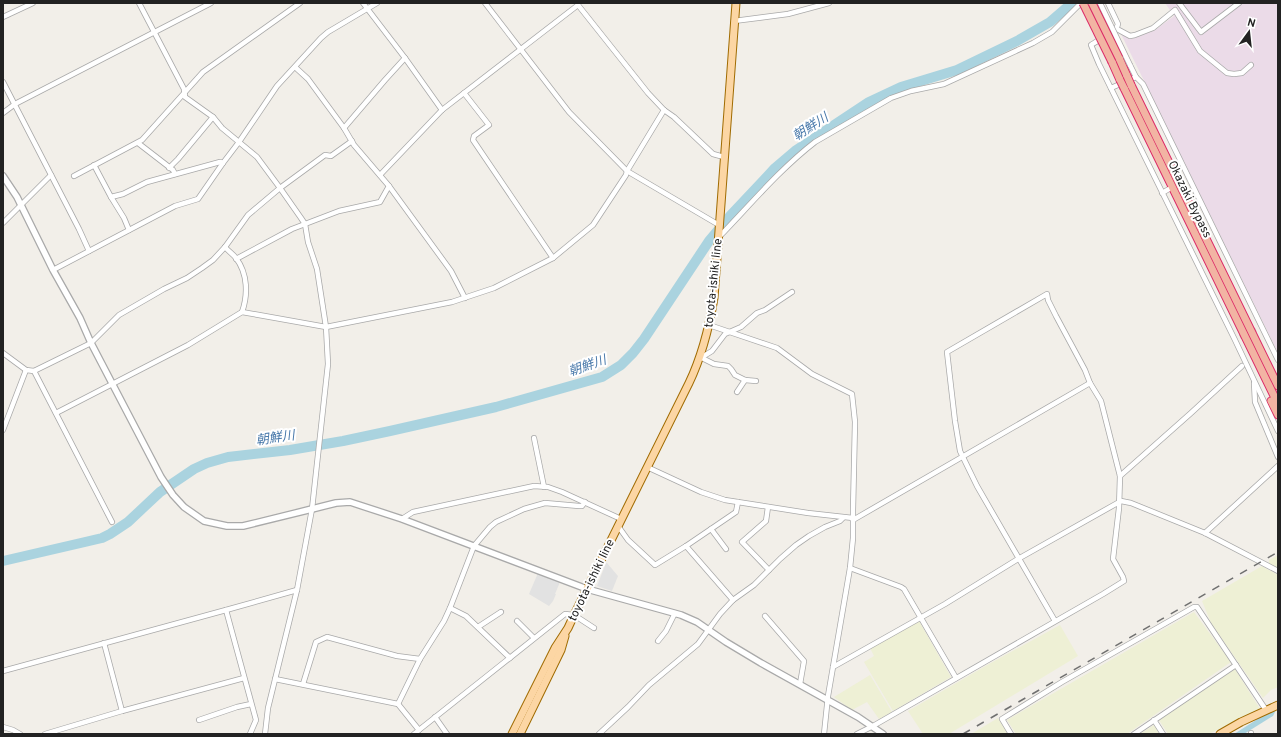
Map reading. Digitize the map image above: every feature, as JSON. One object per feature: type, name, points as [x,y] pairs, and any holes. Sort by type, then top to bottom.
[{"type":"highway","name":"Okazaki Bypass","points":[[1082,3],[1120,80],[1128,86],[1278,386]]},
{"type":"highway","name":"Okazaki Bypass","points":[[1092,3],[1127,76],[1128,86],[1278,404]]},
{"type":"highway","points":[[1262,371],[1271,401],[1278,415]]},
{"type":"main road","name":"toyota-ishiki line","points":[[520,734],[561,650],[574,615],[701,359],[714,298],[736,3]]},
{"type":"main road","name":"toyota-ishiki line","points":[[512,734],[555,648],[568,628]]},
{"type":"main road","points":[[1220,734],[1277,705]]},
{"type":"street","points":[[3,17],[33,3]]},
{"type":"street","points":[[139,3],[184,92],[185,97],[213,117],[222,128],[257,157],[305,224],[308,242],[317,269],[326,327],[328,364],[312,510],[297,590],[268,708],[265,734]]},
{"type":"street","points":[[3,113],[14,104],[211,3]]},
{"type":"street","points":[[74,176],[142,140],[203,72],[300,3]]},
{"type":"street","points":[[363,3],[442,110]]},
{"type":"street","points":[[53,270],[175,206],[197,200],[277,86],[328,32],[377,3]]},
{"type":"street","points":[[485,3],[569,112],[627,170],[720,222]]},
{"type":"street","points":[[734,21],[788,14],[829,3]]},
{"type":"street","points":[[718,237],[768,185],[805,150],[816,142],[891,98],[911,91],[944,84],[1033,43],[1052,32],[1082,3]]},
{"type":"street","points":[[1100,3],[1136,77],[1143,84],[1190,179],[1259,328],[1278,360]]},
{"type":"street","points":[[1108,3],[1118,24],[1117,29]]},
{"type":"street","points":[[1179,3],[1202,32],[1239,3]]},
{"type":"street","points":[[380,175],[442,110],[578,4],[648,93],[664,110],[674,117],[714,154],[724,157]]},
{"type":"street","points":[[1117,29],[1130,36],[1135,35],[1153,28],[1173,10],[1175,10],[1200,51],[1227,73],[1242,73],[1251,65]]},
{"type":"street","points":[[1117,29],[1091,45],[1162,193],[1237,338],[1254,382],[1278,431]]},
{"type":"street","points":[[344,128],[384,80],[405,58]]},
{"type":"street","points":[[295,67],[308,79],[367,161],[389,186],[450,272],[465,298]]},
{"type":"street","points":[[1111,88],[1136,77]]},
{"type":"street","points":[[3,82],[89,251]]},
{"type":"street","points":[[464,93],[489,125],[474,136],[473,140],[553,258]]},
{"type":"street","points":[[56,413],[188,344],[242,312],[326,327],[452,302],[494,288],[553,258],[593,225],[626,175],[627,170],[664,110]]},
{"type":"street","points":[[169,168],[213,117]]},
{"type":"street","points":[[3,353],[26,370],[34,371],[91,343],[119,315],[202,268],[213,260],[225,247],[248,215],[280,188],[325,155],[331,156],[352,141]]},
{"type":"street","points":[[138,143],[175,174]]},
{"type":"street","points":[[111,197],[123,194],[148,182],[220,162],[223,163]]},
{"type":"street","points":[[94,165],[124,218],[128,230]]},
{"type":"street","points":[[3,223],[51,175]]},
{"type":"street","points":[[3,176],[21,205],[53,270],[80,318],[91,343],[162,477],[173,495],[184,507],[204,521],[227,526],[243,526],[312,510],[336,502],[350,502],[402,519],[587,589],[675,612],[692,619],[736,648],[858,716],[883,734]]},
{"type":"street","points":[[1184,182],[1190,179]]},
{"type":"street","points":[[236,259],[292,228],[339,210],[380,202],[389,186]]},
{"type":"street","points":[[1162,193],[1169,189]]},
{"type":"street","points":[[225,247],[236,259],[242,271],[246,288],[246,300],[242,312]]},
{"type":"street","points":[[701,359],[712,351],[720,339],[730,331],[741,327],[757,313],[765,310],[792,292]]},
{"type":"street","points":[[857,734],[873,726],[1123,582],[1123,577],[1113,559],[1120,476],[1101,402],[1048,300],[1047,294],[947,352],[958,444],[962,456],[1018,559],[1055,621]]},
{"type":"street","points":[[709,325],[777,348],[812,374],[852,394],[855,422],[853,538],[850,568],[828,700],[824,734]]},
{"type":"street","points":[[701,359],[714,364],[728,366],[735,375],[745,380],[756,380]]},
{"type":"street","points":[[1120,476],[1242,366]]},
{"type":"street","points":[[3,430],[26,370]]},
{"type":"street","points":[[34,371],[112,522]]},
{"type":"street","points":[[737,392],[745,380]]},
{"type":"street","points":[[1254,382],[1256,402],[1278,457]]},
{"type":"street","points":[[647,467],[701,492],[738,502],[853,519],[1090,383]]},
{"type":"street","points":[[534,438],[544,487]]},
{"type":"street","points":[[1205,533],[1278,466]]},
{"type":"street","points":[[402,519],[414,512],[534,486],[562,492],[622,519]]},
{"type":"street","points":[[834,667],[945,604],[1018,559],[1122,501],[1131,503],[1205,533],[1278,571]]},
{"type":"street","points":[[398,704],[420,659],[444,621],[474,546],[496,522],[524,509],[545,503],[582,506],[585,502]]},
{"type":"street","points":[[618,526],[628,540],[654,565],[686,546],[736,512],[738,502]]},
{"type":"street","points":[[768,507],[766,522],[742,542],[769,570]]},
{"type":"street","points":[[599,734],[649,685],[698,644],[732,600],[754,585],[780,559],[809,536],[840,521],[843,518]]},
{"type":"street","points":[[711,529],[726,549]]},
{"type":"street","points":[[686,546],[732,600]]},
{"type":"street","points":[[850,568],[901,586],[904,589],[956,678]]},
{"type":"street","points":[[3,671],[297,590]]},
{"type":"street","points":[[1011,734],[1002,720],[1062,682],[1194,607],[1196,607],[1267,709]]},
{"type":"street","points":[[450,608],[466,616],[510,658]]},
{"type":"street","points":[[226,610],[256,720],[250,734]]},
{"type":"street","points":[[478,627],[501,612]]},
{"type":"street","points":[[658,641],[666,631],[675,612]]},
{"type":"street","points":[[414,734],[565,614],[574,615],[594,628]]},
{"type":"street","points":[[766,616],[804,661],[800,684]]},
{"type":"street","points":[[517,621],[534,638]]},
{"type":"street","points":[[303,684],[316,642],[327,637],[397,656],[420,659]]},
{"type":"street","points":[[104,644],[122,711]]},
{"type":"street","points":[[1134,734],[1236,664]]},
{"type":"street","points":[[45,734],[122,711],[244,678]]},
{"type":"street","points":[[276,679],[398,704],[419,730]]},
{"type":"street","points":[[199,720],[237,707],[252,704]]},
{"type":"street","points":[[435,717],[447,734]]},
{"type":"street","points":[[1154,720],[1164,734]]},
{"type":"street","points":[[3,727],[20,734]]},
{"type":"shaded area","points":[[1165,3],[1278,3],[1278,353],[1121,34],[1132,39],[1155,30],[1174,16]]},
{"type":"shaded area","points":[[606,563],[618,576],[612,591],[597,586]]},
{"type":"shaded area","points":[[538,573],[560,582],[553,601],[549,606],[529,594]]},
{"type":"green space","points":[[1278,555],[1278,569],[1269,565],[1269,560]]},
{"type":"green space","points":[[1262,566],[1278,575],[1278,687],[1271,690],[1263,698],[1211,623],[1202,601]]},
{"type":"green space","points":[[1194,612],[1231,662],[1127,734],[1016,734],[1007,720]]},
{"type":"green space","points":[[919,621],[951,677],[893,711],[864,662],[874,656],[870,648]]},
{"type":"green space","points":[[1060,625],[1078,656],[949,734],[923,734],[908,711]]},
{"type":"green space","points":[[1235,669],[1260,709],[1209,734],[1168,734],[1159,720]]},
{"type":"green space","points":[[870,675],[892,712],[879,719],[867,702],[852,710],[834,697]]},
{"type":"green space","points":[[998,718],[1008,734],[971,734]]},
{"type":"green space","points":[[1154,725],[1160,734],[1140,734]]},
{"type":"water","points":[[1276,710],[1273,716],[1244,734],[1234,734],[1264,715]]},
{"type":"waterway","name":"朝鮮川","points":[[3,561],[102,538],[128,522],[160,492],[194,469],[207,463],[228,457],[290,450],[390,431],[496,407],[602,377],[621,365],[633,353],[644,339],[709,241],[775,168],[795,151],[869,102],[901,87],[957,70],[1017,41],[1050,22],[1072,3]]},
{"type":"tunnel","points":[[1240,337],[1257,329]]},
{"type":"railway","points":[[963,734],[1278,552]]}]
